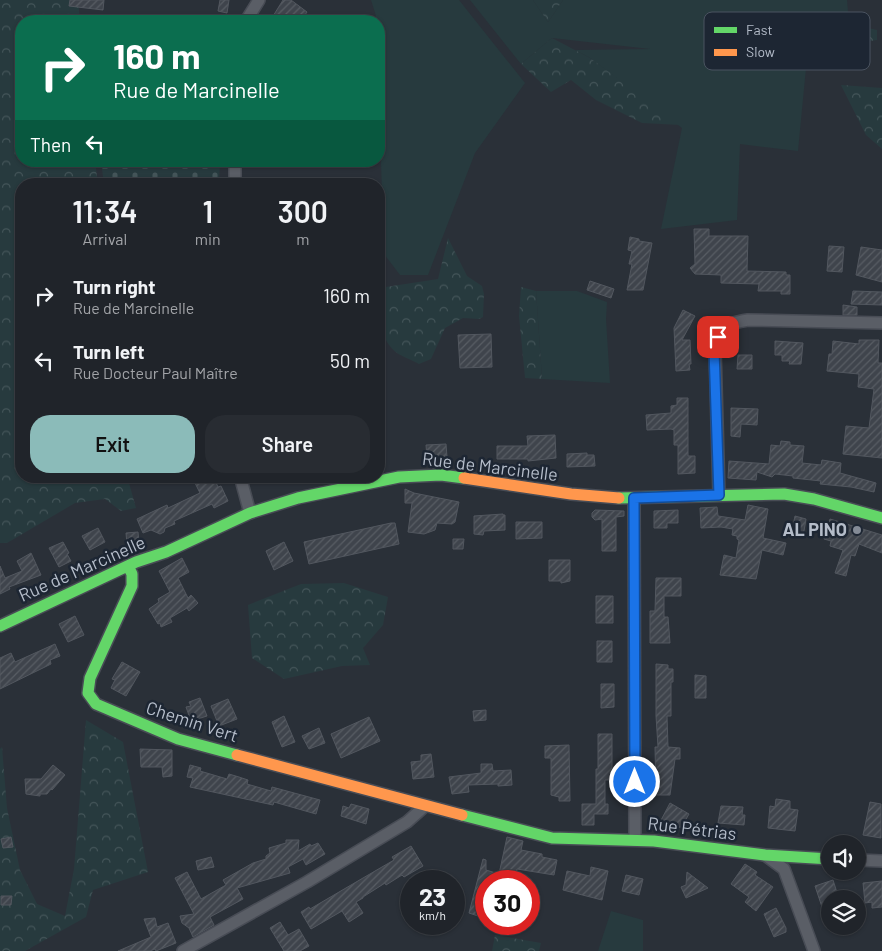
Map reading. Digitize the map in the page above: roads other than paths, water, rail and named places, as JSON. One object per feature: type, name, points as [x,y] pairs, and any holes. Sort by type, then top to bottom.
[{"type":"street","points":[[250,15],[259,0]]},
{"type":"street","points":[[719,495],[714,350],[718,337],[724,328],[732,322],[748,320],[882,323]]},
{"type":"street","name":"Rue de Marcinelle","points":[[385,479],[419,475],[454,477],[579,495],[634,498],[788,494],[814,499],[882,518]]},
{"type":"street","points":[[242,483],[250,513]]},
{"type":"street","name":"Rue de Marcinelle","points":[[0,626],[128,566],[166,552],[250,513],[282,502],[368,483]]},
{"type":"street","name":"Rue Pétrias","points":[[634,498],[635,840],[765,855],[821,858]]},
{"type":"street","name":"Chemin Vert","points":[[128,566],[132,574],[132,586],[90,678],[88,687],[91,699],[96,704],[178,739],[425,806],[552,838],[635,840]]},
{"type":"street","points":[[184,951],[307,882],[407,822],[425,806]]},
{"type":"street","points":[[765,855],[784,869],[814,951]]},
{"type":"street","points":[[866,860],[882,861]]},
{"type":"place","name":"AL PINO","points":[[857,530]]}]
